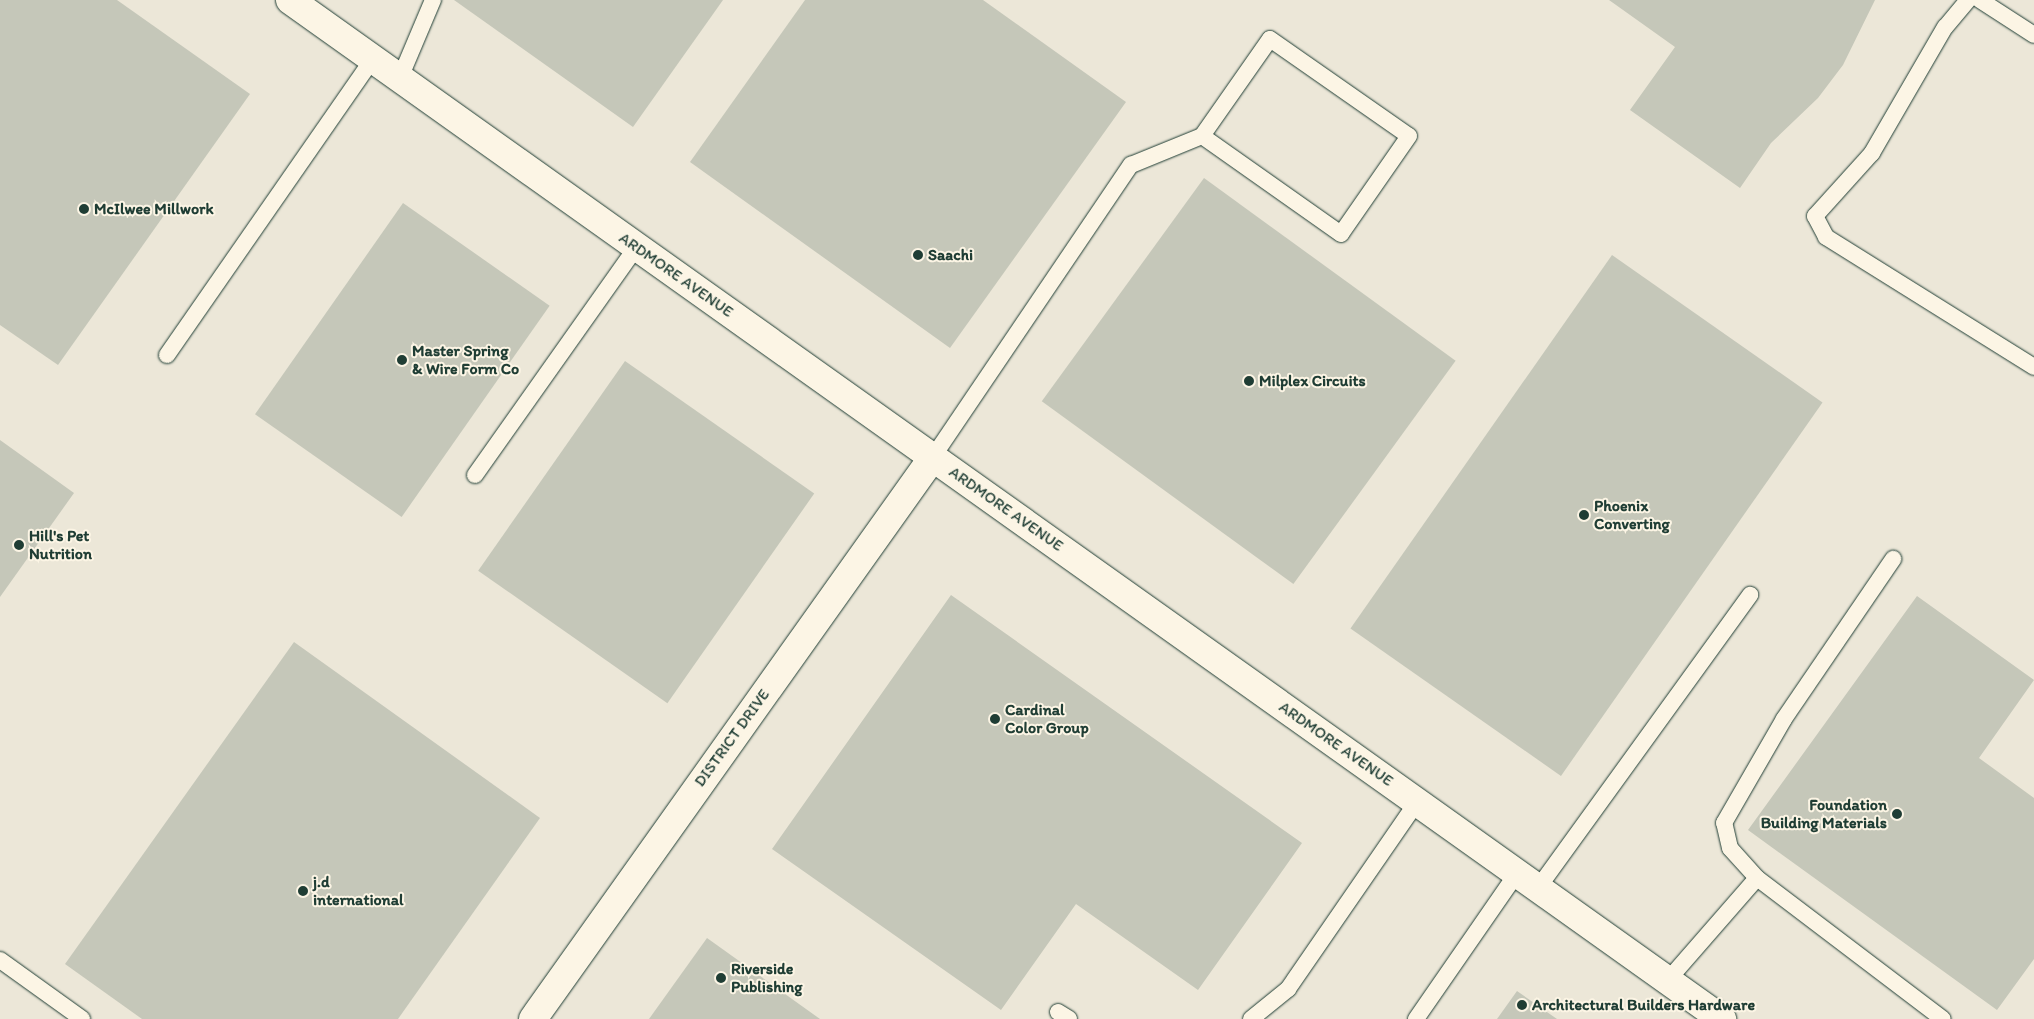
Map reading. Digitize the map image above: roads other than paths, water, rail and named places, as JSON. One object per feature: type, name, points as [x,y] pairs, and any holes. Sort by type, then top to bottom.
[{"type":"street","name":"ARDMORE AVENUE","points":[[290,0],[1722,1019]]},
{"type":"street","name":"DISTRICT DRIVE","points":[[533,1019],[933,457]]},
{"type":"lane","points":[[400,78],[433,0]]},
{"type":"lane","points":[[1968,0],[1945,27],[1872,153],[1815,216],[1826,237],[2034,367]]},
{"type":"lane","points":[[1980,0],[2034,35]]},
{"type":"lane","points":[[933,457],[1131,165],[1202,136],[1270,39],[1410,136],[1341,234],[1202,136]]},
{"type":"lane","points":[[167,355],[373,59]]},
{"type":"lane","points":[[475,474],[637,246]]},
{"type":"lane","points":[[1893,559],[1784,719],[1724,823],[1730,848],[1757,878],[1943,1019]]},
{"type":"lane","points":[[1416,1019],[1528,880],[1750,595]]},
{"type":"lane","points":[[1250,1019],[1288,989],[1417,802]]},
{"type":"lane","points":[[1668,980],[1757,878]]},
{"type":"lane","points":[[0,960],[82,1019]]},
{"type":"place","name":"McIlwee Millwork","points":[[84,209]]},
{"type":"place","name":"Saachi","points":[[918,255]]},
{"type":"place","name":"Master Spring & Wire Form Co","points":[[402,360]]},
{"type":"place","name":"Milplex Circuits","points":[[1249,381]]},
{"type":"place","name":"Phoenix Converting","points":[[1584,515]]},
{"type":"place","name":"Hill's Pet Nutrition","points":[[19,545]]},
{"type":"place","name":"Cardinal Color Group","points":[[995,719]]},
{"type":"place","name":"Foundation Building Materials","points":[[1897,814]]},
{"type":"place","name":"j.d international","points":[[303,891]]},
{"type":"place","name":"Riverside Publishing","points":[[721,978]]},
{"type":"place","name":"Architectural Builders Hardware","points":[[1522,1005]]}]
